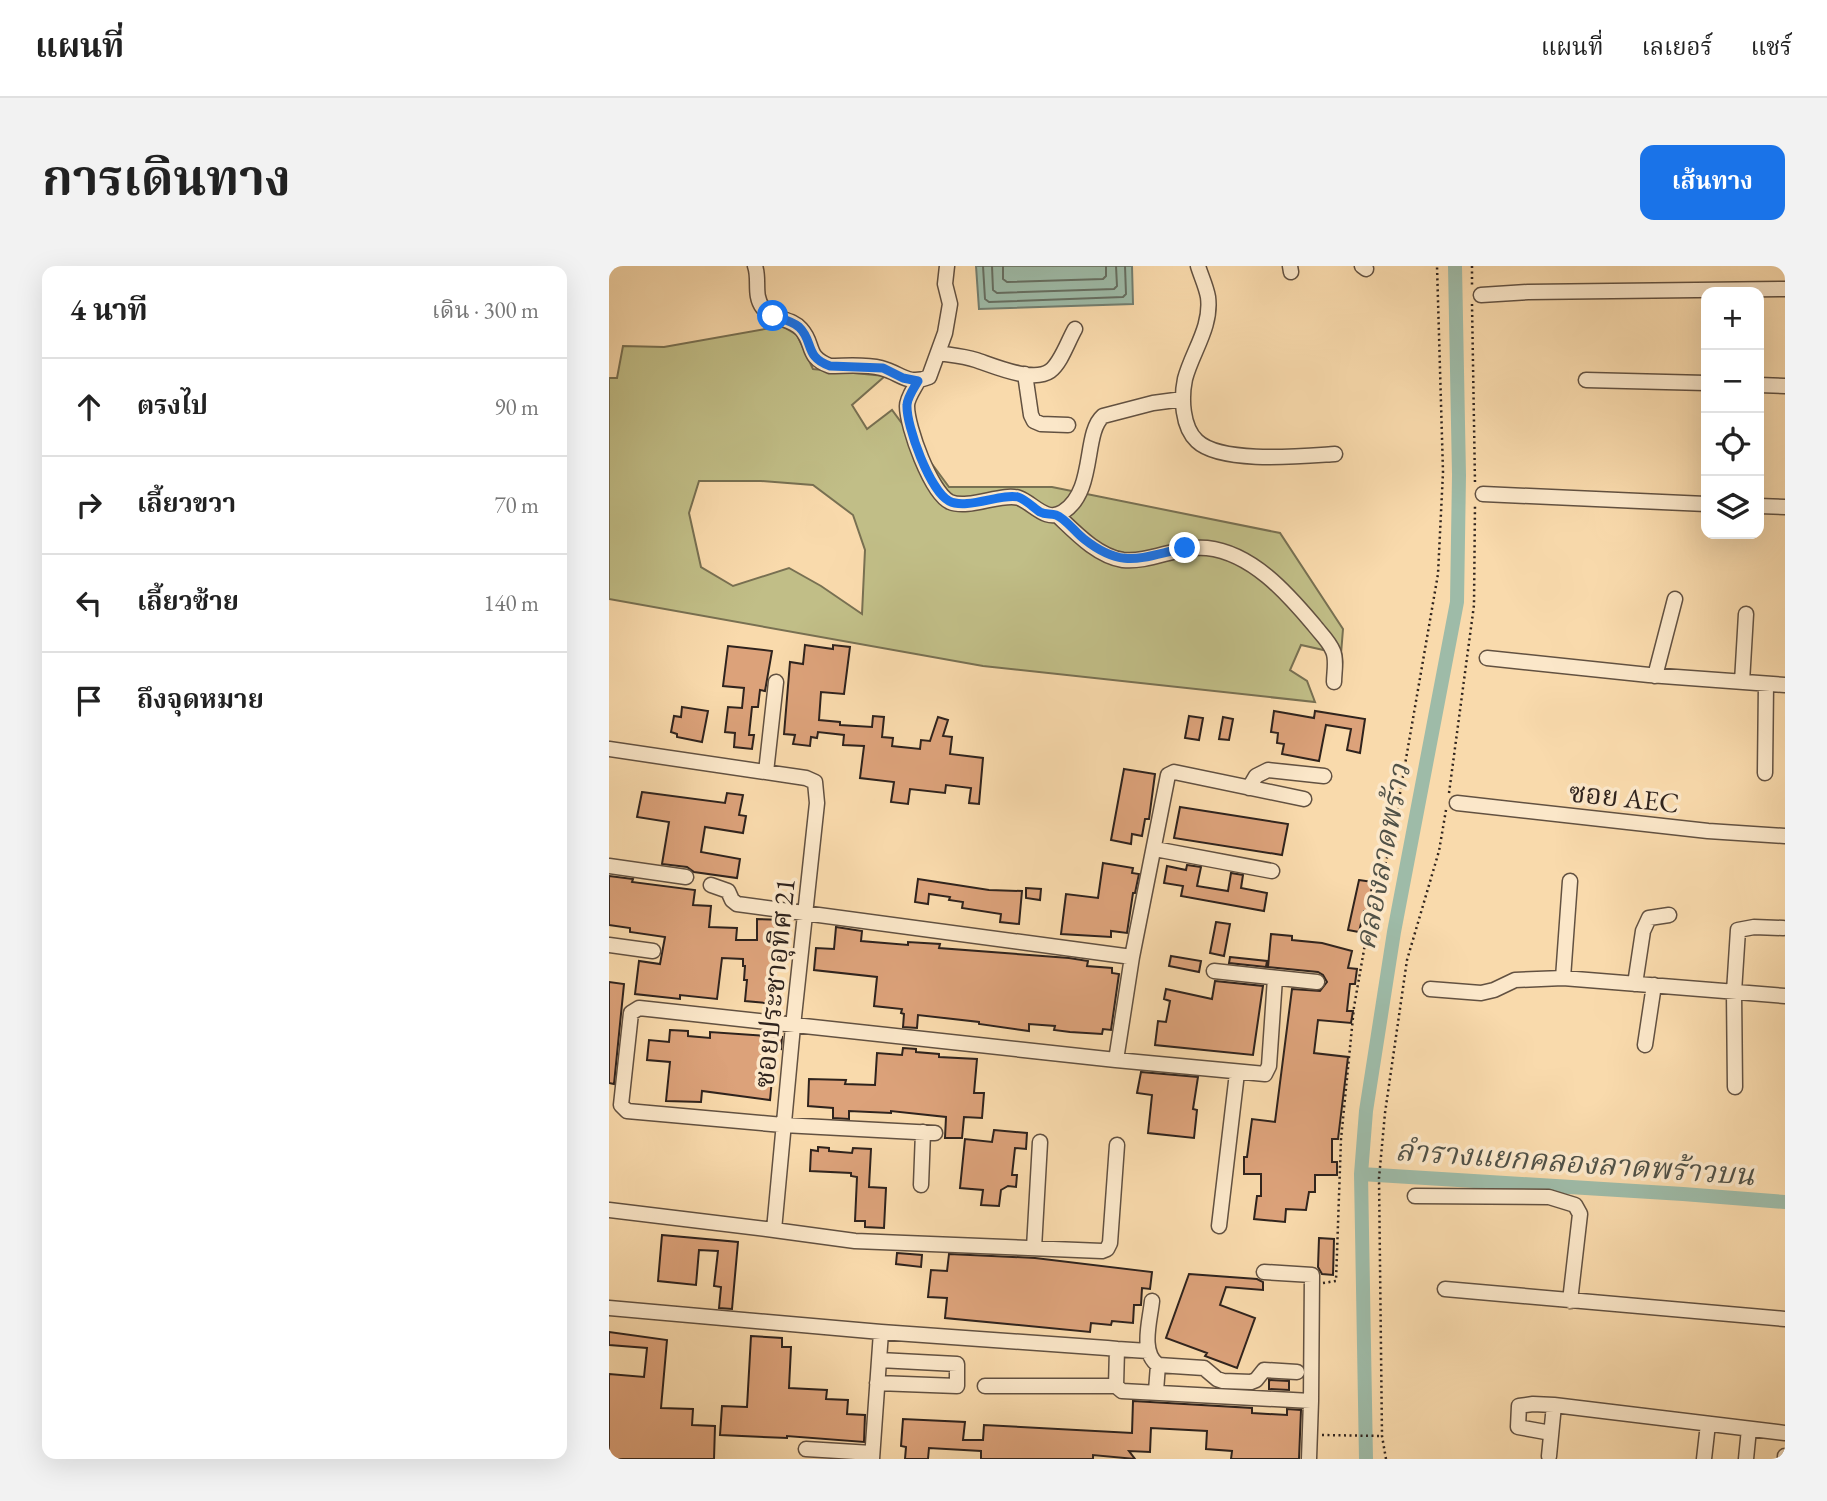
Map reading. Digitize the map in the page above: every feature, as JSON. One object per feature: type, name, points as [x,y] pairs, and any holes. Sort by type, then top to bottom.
[{"type":"street","points":[[755,266],[757,296],[764,309],[773,316],[793,322],[802,330],[812,356],[830,366],[883,368],[903,378],[918,381],[929,377],[946,333],[950,304],[946,284],[947,266]]},
{"type":"street","points":[[1198,266],[1208,298],[1208,314],[1204,332],[1185,380],[1183,399],[1191,432],[1197,441],[1207,447],[1252,456],[1335,454]]},
{"type":"street","points":[[1764,290],[1785,289]]},
{"type":"street","points":[[1475,295],[1701,291]]},
{"type":"street","points":[[938,353],[974,359],[997,368],[1025,374],[1041,375],[1053,368],[1075,329]]},
{"type":"street","points":[[1025,374],[1034,421],[1068,425]]},
{"type":"street","points":[[1586,380],[1701,383]]},
{"type":"street","points":[[918,381],[907,403],[909,423],[935,485],[949,501],[963,504],[1018,497],[1047,515],[1057,515],[1071,504],[1081,489],[1099,420],[1103,416],[1153,403],[1183,399]]},
{"type":"street","points":[[1764,385],[1785,386]]},
{"type":"street","points":[[1477,491],[1701,504]]},
{"type":"street","points":[[1764,506],[1785,507]]},
{"type":"street","points":[[1057,515],[1092,545],[1108,555],[1123,559],[1138,559],[1185,548],[1222,550],[1240,559],[1274,581],[1329,644],[1335,662],[1334,682]]},
{"type":"street","points":[[1655,676],[1675,599]]},
{"type":"street","points":[[1742,682],[1746,614]]},
{"type":"street","points":[[1487,658],[1655,676],[1785,685]]},
{"type":"street","points":[[766,772],[776,682]]},
{"type":"street","points":[[1765,773],[1766,684]]},
{"type":"street","name":"ซอยประชาอุทิศ 21","points":[[609,749],[806,778],[815,782],[817,803],[774,1230]]},
{"type":"street","points":[[1249,788],[1256,776],[1269,771],[1324,776]]},
{"type":"street","points":[[1116,1060],[1132,957],[1166,779],[1171,773],[1304,799]]},
{"type":"street","name":"ซอย AEC","points":[[1450,803],[1708,831],[1785,836]]},
{"type":"street","points":[[1154,849],[1272,871]]},
{"type":"street","points":[[609,866],[686,877]]},
{"type":"street","points":[[1563,978],[1570,881]]},
{"type":"street","points":[[711,885],[728,891],[737,904],[1132,957]]},
{"type":"street","points":[[1635,984],[1643,931],[1649,918],[1669,915]]},
{"type":"street","points":[[1735,1087],[1734,992],[1738,930],[1754,927],[1783,928]]},
{"type":"street","points":[[609,945],[653,951]]},
{"type":"street","points":[[1214,971],[1317,982]]},
{"type":"street","points":[[921,1185],[929,1133],[783,1125],[627,1111],[621,1105],[631,1013],[639,1008],[1261,1075],[1269,1070],[1275,978]]},
{"type":"street","points":[[1430,989],[1481,993],[1494,990],[1515,979],[1563,978],[1785,996]]},
{"type":"street","points":[[1645,1045],[1654,985]]},
{"type":"street","points":[[1219,1226],[1237,1073]]},
{"type":"street","points":[[1034,1248],[1040,1142]]},
{"type":"street","points":[[609,1210],[855,1241],[1102,1251],[1109,1247],[1117,1145]]},
{"type":"street","points":[[1415,1196],[1549,1197],[1575,1205],[1580,1214],[1570,1301]]},
{"type":"street","points":[[1264,1272],[1312,1275],[1309,1459]]},
{"type":"street","points":[[1445,1289],[1785,1319]]},
{"type":"street","points":[[1152,1301],[1147,1351],[1158,1365],[1206,1369],[1223,1381],[1251,1382],[1264,1370],[1297,1372]]},
{"type":"street","points":[[609,1308],[881,1332],[1147,1351]]},
{"type":"street","points":[[806,1449],[872,1456],[881,1332]]},
{"type":"street","points":[[1116,1386],[1117,1349]]},
{"type":"street","points":[[877,1383],[957,1386],[957,1364],[879,1360]]},
{"type":"street","points":[[1156,1391],[1158,1365]]},
{"type":"street","points":[[985,1386],[1116,1386],[1122,1391],[1311,1401]]},
{"type":"street","points":[[1551,1433],[1520,1428],[1520,1405],[1554,1405],[1785,1433]]},
{"type":"street","points":[[1549,1456],[1554,1405]]},
{"type":"street","points":[[1704,1459],[1708,1424]]},
{"type":"street","points":[[1746,1459],[1749,1429]]},
{"type":"path","points":[[1318,1283],[1336,1281],[1341,1139],[1354,1007],[1365,944],[1393,834],[1438,574],[1443,472],[1437,266]]},
{"type":"path","points":[[1386,1459],[1382,1436],[1379,1169],[1390,1065],[1407,960],[1450,803],[1474,605],[1477,491],[1475,295],[1472,266]]},
{"type":"path","points":[[1317,1430],[1318,1435],[1382,1436]]},
{"type":"shaded area","points":[[782,326],[797,335],[813,369],[885,376],[852,405],[867,429],[892,410],[949,487],[1052,487],[1280,533],[1343,629],[1341,654],[1301,645],[1290,670],[1307,681],[1315,702],[983,666],[609,599],[609,378],[617,378],[623,346],[664,347]],"holes":[[[699,481],[761,481],[813,485],[853,515],[865,550],[862,614],[789,568],[733,586],[701,567],[689,513]]]},
{"type":"water","points":[[976,266],[1132,266],[1133,304],[979,309]]},
{"type":"building","points":[[805,645],[833,649],[833,645],[850,647],[844,694],[821,692],[819,720],[840,722],[840,725],[872,727],[873,716],[884,717],[882,737],[893,738],[892,746],[920,749],[921,740],[930,741],[938,717],[948,720],[943,736],[952,737],[950,754],[983,758],[979,804],[969,803],[971,788],[946,785],[945,793],[910,789],[908,804],[891,802],[894,782],[860,778],[864,746],[843,745],[844,735],[818,732],[817,738],[811,737],[810,746],[793,744],[795,735],[784,734],[790,662],[803,664]]},
{"type":"building","points":[[728,646],[772,651],[765,691],[760,690],[758,707],[752,707],[749,735],[754,735],[752,749],[734,747],[735,733],[725,732],[728,707],[742,708],[744,688],[723,686]]},
{"type":"building","points":[[682,707],[708,711],[702,742],[677,737],[677,734],[671,732],[674,716],[681,717]]},
{"type":"building","points":[[1274,711],[1314,718],[1315,711],[1365,719],[1360,753],[1347,750],[1351,729],[1326,725],[1319,761],[1282,754],[1284,744],[1277,743],[1278,733],[1271,732]]},
{"type":"building","points":[[1189,716],[1203,718],[1199,740],[1185,738]]},
{"type":"building","points":[[1223,717],[1233,719],[1229,740],[1219,739]]},
{"type":"building","points":[[1124,769],[1155,774],[1149,819],[1145,819],[1142,836],[1132,834],[1131,844],[1111,840]]},
{"type":"building","points":[[642,792],[725,803],[727,793],[743,795],[739,815],[746,816],[743,833],[705,827],[701,852],[740,859],[737,878],[662,864],[669,822],[637,817]]},
{"type":"building","points":[[1180,807],[1288,824],[1282,855],[1174,838]]},
{"type":"building","points":[[1103,863],[1133,868],[1132,873],[1139,874],[1127,933],[1111,931],[1111,937],[1061,934],[1066,894],[1098,898]]},
{"type":"building","points":[[1187,865],[1201,867],[1197,886],[1228,891],[1231,873],[1243,875],[1241,888],[1267,893],[1264,911],[1181,896],[1183,886],[1164,883],[1167,866],[1186,870]]},
{"type":"building","points":[[609,876],[633,879],[632,882],[695,890],[693,905],[711,906],[709,927],[737,928],[736,940],[757,940],[757,919],[784,920],[783,955],[776,955],[772,993],[777,993],[776,1004],[745,1001],[747,980],[744,980],[743,959],[722,958],[717,999],[680,995],[680,999],[635,994],[639,961],[660,964],[665,937],[630,932],[630,928],[609,925]]},
{"type":"building","points":[[918,879],[989,890],[1022,891],[1019,924],[1000,922],[1001,914],[962,908],[963,902],[949,900],[950,897],[929,894],[928,904],[915,902]]},
{"type":"building","points":[[1359,880],[1373,882],[1359,932],[1348,930]]},
{"type":"building","points":[[1026,888],[1041,889],[1040,900],[1026,898]]},
{"type":"building","points":[[1216,922],[1230,924],[1224,956],[1210,953]]},
{"type":"building","points":[[836,927],[862,931],[861,941],[908,945],[908,942],[940,944],[939,948],[1069,958],[1088,961],[1087,966],[1112,968],[1112,973],[1119,974],[1111,1030],[1103,1029],[1102,1034],[1070,1032],[1054,1030],[1055,1026],[1029,1024],[1029,1031],[918,1015],[917,1028],[903,1027],[902,1009],[874,1006],[877,977],[814,970],[816,948],[834,949]]},
{"type":"building","points":[[1271,934],[1292,936],[1292,940],[1322,943],[1352,951],[1348,968],[1357,969],[1355,984],[1350,984],[1347,1011],[1353,1011],[1351,1023],[1318,1020],[1314,1053],[1348,1057],[1338,1139],[1332,1139],[1332,1162],[1337,1162],[1337,1175],[1315,1175],[1315,1192],[1309,1192],[1306,1210],[1286,1209],[1285,1222],[1254,1219],[1257,1196],[1261,1196],[1261,1174],[1244,1174],[1244,1157],[1247,1157],[1252,1119],[1275,1122],[1292,989],[1320,991],[1327,982],[1318,972],[1268,967]]},
{"type":"building","points":[[1171,956],[1201,961],[1199,972],[1169,966]]},
{"type":"building","points":[[1230,957],[1267,961],[1266,967],[1229,963]]},
{"type":"building","points":[[1215,981],[1263,986],[1253,1055],[1155,1045],[1158,1021],[1166,1022],[1170,1001],[1164,999],[1166,989],[1212,999]]},
{"type":"building","points":[[609,982],[624,984],[614,1084],[609,1083]]},
{"type":"building","points":[[670,1030],[688,1031],[688,1036],[710,1038],[710,1032],[782,1037],[781,1049],[775,1048],[770,1100],[702,1091],[701,1102],[666,1101],[670,1062],[647,1060],[649,1040],[669,1042]]},
{"type":"building","points":[[903,1048],[939,1054],[939,1057],[977,1059],[974,1093],[984,1093],[982,1118],[964,1117],[962,1138],[945,1138],[946,1117],[891,1111],[849,1111],[849,1119],[833,1118],[833,1108],[808,1106],[809,1079],[846,1080],[845,1084],[875,1085],[877,1053],[902,1055]]},
{"type":"building","points":[[1141,1072],[1198,1077],[1193,1109],[1197,1110],[1194,1138],[1148,1133],[1152,1095],[1137,1093]]},
{"type":"building","points":[[994,1130],[1027,1133],[1026,1149],[1015,1148],[1012,1175],[1017,1175],[1016,1187],[1008,1186],[1001,1190],[999,1206],[981,1205],[983,1190],[960,1188],[965,1139],[992,1142]]},
{"type":"building","points":[[818,1147],[852,1153],[853,1148],[871,1149],[869,1187],[886,1188],[884,1228],[865,1227],[865,1221],[855,1221],[857,1177],[851,1176],[851,1173],[810,1171],[811,1150],[818,1151]]},
{"type":"building","points":[[662,1235],[738,1242],[732,1309],[719,1308],[721,1287],[714,1286],[718,1251],[699,1250],[696,1285],[658,1281]]},
{"type":"building","points":[[1319,1238],[1334,1239],[1333,1275],[1322,1274],[1318,1267]]},
{"type":"building","points":[[897,1253],[922,1255],[921,1267],[896,1264]]},
{"type":"building","points":[[949,1254],[1035,1258],[1152,1272],[1150,1289],[1142,1288],[1141,1305],[1134,1305],[1133,1323],[1091,1323],[1090,1332],[945,1318],[947,1298],[928,1297],[931,1270],[947,1271]]},
{"type":"building","points":[[1189,1274],[1257,1279],[1263,1282],[1263,1290],[1226,1287],[1220,1305],[1255,1318],[1237,1368],[1205,1356],[1207,1353],[1166,1338]]},
{"type":"building","points":[[609,1332],[667,1340],[661,1408],[693,1409],[692,1425],[715,1426],[714,1459],[609,1459],[609,1374],[644,1377],[647,1348],[609,1345]]},
{"type":"building","points":[[751,1336],[782,1338],[782,1347],[791,1347],[789,1388],[827,1390],[826,1399],[848,1400],[847,1414],[865,1415],[864,1442],[787,1436],[720,1435],[722,1406],[747,1407]]},
{"type":"building","points":[[1269,1380],[1289,1381],[1289,1390],[1269,1389]]},
{"type":"building","points":[[1133,1401],[1252,1408],[1252,1413],[1287,1415],[1287,1409],[1301,1410],[1299,1459],[1231,1459],[1232,1451],[1206,1449],[1207,1431],[1151,1428],[1150,1452],[1129,1451],[1135,1459],[1093,1455],[1093,1459],[981,1459],[981,1451],[929,1448],[928,1459],[905,1459],[906,1447],[901,1446],[903,1419],[965,1422],[963,1440],[983,1440],[984,1425],[1132,1433]]},
{"type":"waterway","name":"คลองลาดพร้าว","points":[[1366,1459],[1361,1174],[1366,1111],[1394,932],[1457,602],[1459,475],[1455,266]]},
{"type":"waterway","name":"ลำรางแยกคลองลาดพร้าวบน","points":[[1361,1174],[1785,1202]]},
{"type":"route","points":[[773,316],[793,322],[802,330],[812,356],[822,363],[830,366],[883,368],[903,378],[918,381],[907,403],[909,423],[935,485],[949,501],[963,504],[1018,497],[1047,515],[1057,515],[1092,545],[1108,555],[1123,559],[1138,559],[1185,548]]}]
